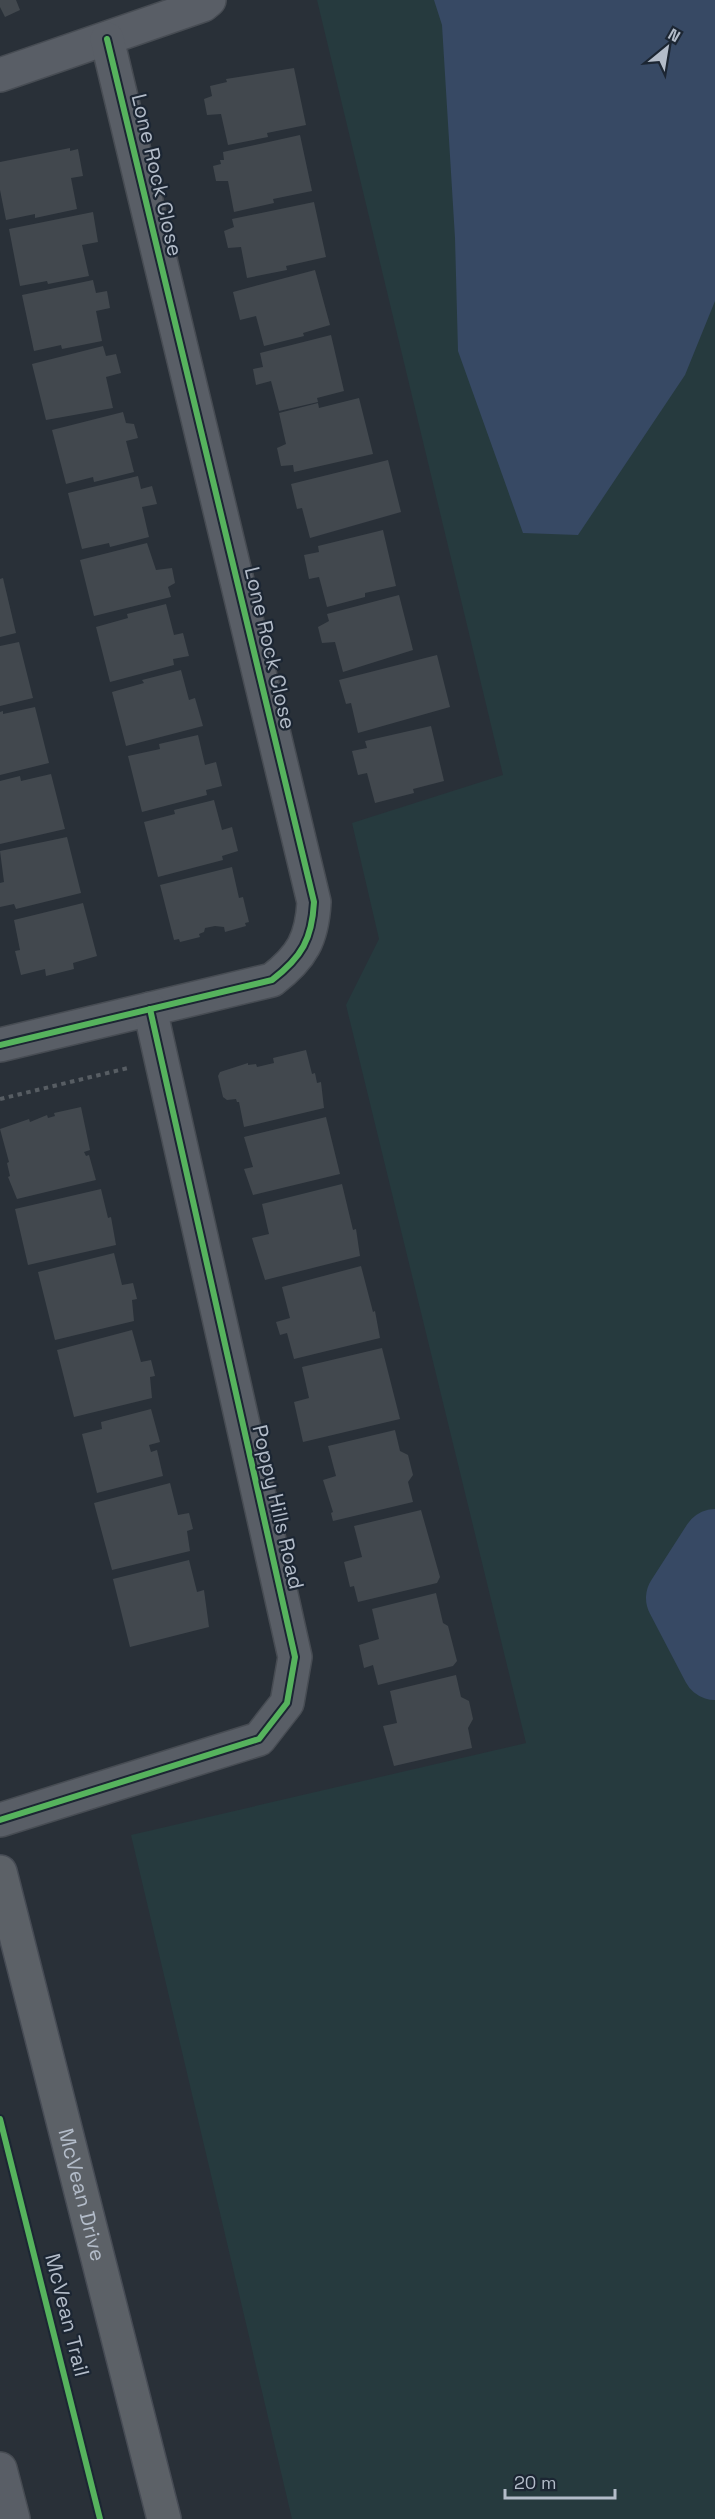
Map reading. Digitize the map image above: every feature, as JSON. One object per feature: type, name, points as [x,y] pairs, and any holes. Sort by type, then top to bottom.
[{"type":"main road","name":"McVean Drive","points":[[0,1872],[164,2519]]},
{"type":"street","points":[[0,75],[203,5],[208,0]]},
{"type":"street","name":"Lone Rock Close","points":[[0,1045],[272,980],[290,966],[304,947],[313,925],[314,902],[107,39]]},
{"type":"street","name":"Poppy Hills Road","points":[[0,1820],[259,1739],[287,1703],[295,1657],[150,1009]]},
{"type":"street","points":[[0,2469],[13,2519]]},
{"type":"path","points":[[0,1099],[162,1059]]},
{"type":"green space","points":[[317,0],[715,0],[715,2519],[292,2519],[131,1835],[526,1743],[346,1005],[379,939],[352,823],[503,775]]},
{"type":"water","points":[[434,0],[715,0],[715,301],[685,375],[578,535],[523,533],[458,351],[455,238],[442,25]]},
{"type":"building","points":[[0,0],[16,0],[20,10],[5,17],[0,7]]},
{"type":"building","points":[[294,68],[306,125],[267,133],[268,137],[228,145],[221,114],[207,115],[204,99],[212,96],[210,86],[227,82],[226,79]]},
{"type":"building","points":[[300,135],[312,191],[273,199],[274,203],[234,212],[228,181],[216,181],[213,166],[221,164],[220,160],[224,160],[223,152]]},
{"type":"building","points":[[70,148],[70,151],[78,149],[83,176],[71,178],[77,209],[35,218],[35,214],[6,220],[0,190],[0,162]]},
{"type":"building","points":[[314,202],[326,257],[286,266],[287,270],[247,278],[241,247],[228,248],[224,231],[234,227],[232,219]]},
{"type":"building","points":[[93,212],[98,242],[82,245],[89,276],[48,284],[47,281],[20,286],[9,229]]},
{"type":"building","points":[[315,270],[330,325],[303,333],[304,336],[264,346],[256,316],[240,320],[233,292]]},
{"type":"building","points":[[93,280],[96,293],[107,291],[110,308],[96,311],[102,341],[62,349],[61,345],[34,351],[22,295]]},
{"type":"building","points":[[331,335],[344,391],[317,398],[318,402],[279,411],[271,381],[256,385],[253,369],[263,367],[260,353]]},
{"type":"building","points":[[103,346],[106,356],[116,354],[121,373],[106,377],[113,408],[46,420],[32,364]]},
{"type":"building","points":[[359,398],[373,454],[294,472],[293,465],[281,466],[277,448],[286,444],[279,413],[318,403],[319,408]]},
{"type":"building","points":[[123,412],[126,423],[134,424],[138,438],[126,441],[134,472],[94,482],[93,477],[66,484],[52,430]]},
{"type":"building","points":[[388,460],[401,512],[310,538],[302,508],[297,509],[291,484]]},
{"type":"building","points":[[138,476],[141,489],[152,486],[157,504],[142,507],[149,537],[110,547],[109,543],[82,549],[68,493]]},
{"type":"building","points":[[383,530],[396,586],[365,593],[365,597],[327,607],[319,577],[309,579],[304,555],[319,552],[318,546]]},
{"type":"building","points":[[147,543],[156,570],[172,568],[175,583],[168,587],[171,597],[94,616],[80,560]]},
{"type":"building","points":[[3,578],[16,633],[0,637],[0,579]]},
{"type":"building","points":[[399,595],[413,650],[343,672],[335,642],[322,643],[318,627],[329,621],[327,614]]},
{"type":"building","points":[[166,604],[174,635],[183,633],[189,656],[173,659],[174,665],[110,682],[96,627],[128,618],[127,614]]},
{"type":"building","points":[[19,642],[33,698],[0,706],[0,646]]},
{"type":"building","points":[[437,655],[450,707],[358,733],[351,703],[346,704],[339,680]]},
{"type":"building","points":[[181,670],[189,700],[195,698],[203,726],[126,746],[112,692],[144,683],[142,680]]},
{"type":"building","points":[[35,707],[49,763],[0,775],[0,712],[3,711],[3,714]]},
{"type":"building","points":[[431,726],[444,781],[413,789],[414,793],[375,803],[367,773],[358,775],[352,751],[367,748],[365,741]]},
{"type":"building","points":[[198,735],[205,765],[216,762],[222,786],[206,790],[207,795],[142,812],[128,756],[160,749],[159,744]]},
{"type":"building","points":[[51,774],[65,829],[0,844],[0,781],[20,776],[21,781]]},
{"type":"building","points":[[214,800],[222,830],[232,827],[238,851],[222,856],[223,860],[158,877],[144,822],[175,814],[174,810]]},
{"type":"building","points":[[67,837],[81,893],[16,909],[14,904],[0,907],[0,883],[4,882],[0,851]]},
{"type":"building","points":[[232,867],[239,898],[243,897],[249,922],[245,923],[246,926],[225,932],[224,927],[215,926],[205,928],[204,932],[199,934],[200,937],[180,942],[179,939],[174,940],[160,885]]},
{"type":"building","points":[[83,903],[97,956],[73,963],[74,969],[46,976],[45,969],[21,975],[15,951],[20,950],[14,920]]},
{"type":"building","points":[[306,1050],[312,1074],[315,1073],[317,1083],[321,1082],[324,1108],[244,1127],[239,1102],[236,1099],[227,1100],[223,1097],[218,1076],[220,1072],[248,1063],[248,1065],[256,1064],[257,1067],[274,1063],[273,1058]]},
{"type":"building","points":[[81,1107],[90,1150],[84,1152],[86,1156],[89,1155],[96,1180],[17,1199],[8,1177],[10,1176],[7,1163],[9,1162],[0,1129],[29,1119],[30,1122],[47,1115],[48,1118],[55,1116],[54,1113]]},
{"type":"building","points":[[326,1117],[340,1174],[253,1195],[244,1169],[253,1167],[244,1137]]},
{"type":"building","points":[[342,1184],[353,1230],[356,1229],[360,1256],[265,1280],[252,1238],[269,1234],[262,1204]]},
{"type":"building","points":[[101,1189],[108,1218],[111,1217],[116,1245],[28,1265],[15,1209]]},
{"type":"building","points":[[114,1253],[122,1285],[133,1283],[137,1299],[132,1300],[134,1321],[55,1340],[38,1272]]},
{"type":"building","points":[[361,1266],[373,1312],[375,1311],[380,1338],[294,1359],[287,1333],[280,1335],[276,1322],[290,1318],[282,1287]]},
{"type":"building","points":[[132,1330],[141,1362],[151,1360],[155,1376],[150,1377],[152,1398],[74,1417],[57,1350]]},
{"type":"building","points":[[382,1348],[400,1419],[303,1442],[294,1402],[309,1398],[302,1367]]},
{"type":"building","points":[[151,1409],[160,1442],[149,1445],[151,1452],[157,1450],[163,1476],[97,1493],[82,1434],[102,1429],[101,1422]]},
{"type":"building","points":[[395,1430],[400,1451],[408,1455],[413,1475],[408,1482],[413,1502],[333,1521],[331,1513],[333,1512],[323,1480],[336,1476],[328,1446]]},
{"type":"building","points":[[170,1483],[178,1515],[189,1513],[193,1529],[187,1531],[190,1551],[112,1570],[94,1503]]},
{"type":"building","points":[[421,1510],[440,1577],[437,1583],[358,1602],[354,1586],[350,1587],[344,1562],[362,1557],[354,1526]]},
{"type":"building","points":[[189,1560],[197,1592],[204,1590],[209,1627],[130,1647],[113,1579]]},
{"type":"building","points":[[436,1593],[443,1623],[448,1626],[457,1661],[453,1666],[378,1685],[373,1665],[364,1668],[359,1645],[379,1639],[372,1609]]},
{"type":"building","points":[[456,1675],[461,1697],[469,1701],[473,1719],[468,1728],[472,1748],[394,1766],[383,1726],[397,1723],[390,1691]]},
{"type":"waterway","points":[[715,1534],[709,1546],[706,1603],[715,1614]]},
{"type":"waterway","points":[[715,1542],[679,1598],[715,1667]]},
{"type":"cycle path","points":[[0,1045],[272,980],[291,963],[304,946],[313,915],[314,902],[107,39]]},
{"type":"cycle path","points":[[0,1820],[259,1739],[287,1703],[295,1657],[150,1009]]},
{"type":"cycle path","name":"McVean Trail","points":[[0,2119],[100,2519]]}]
